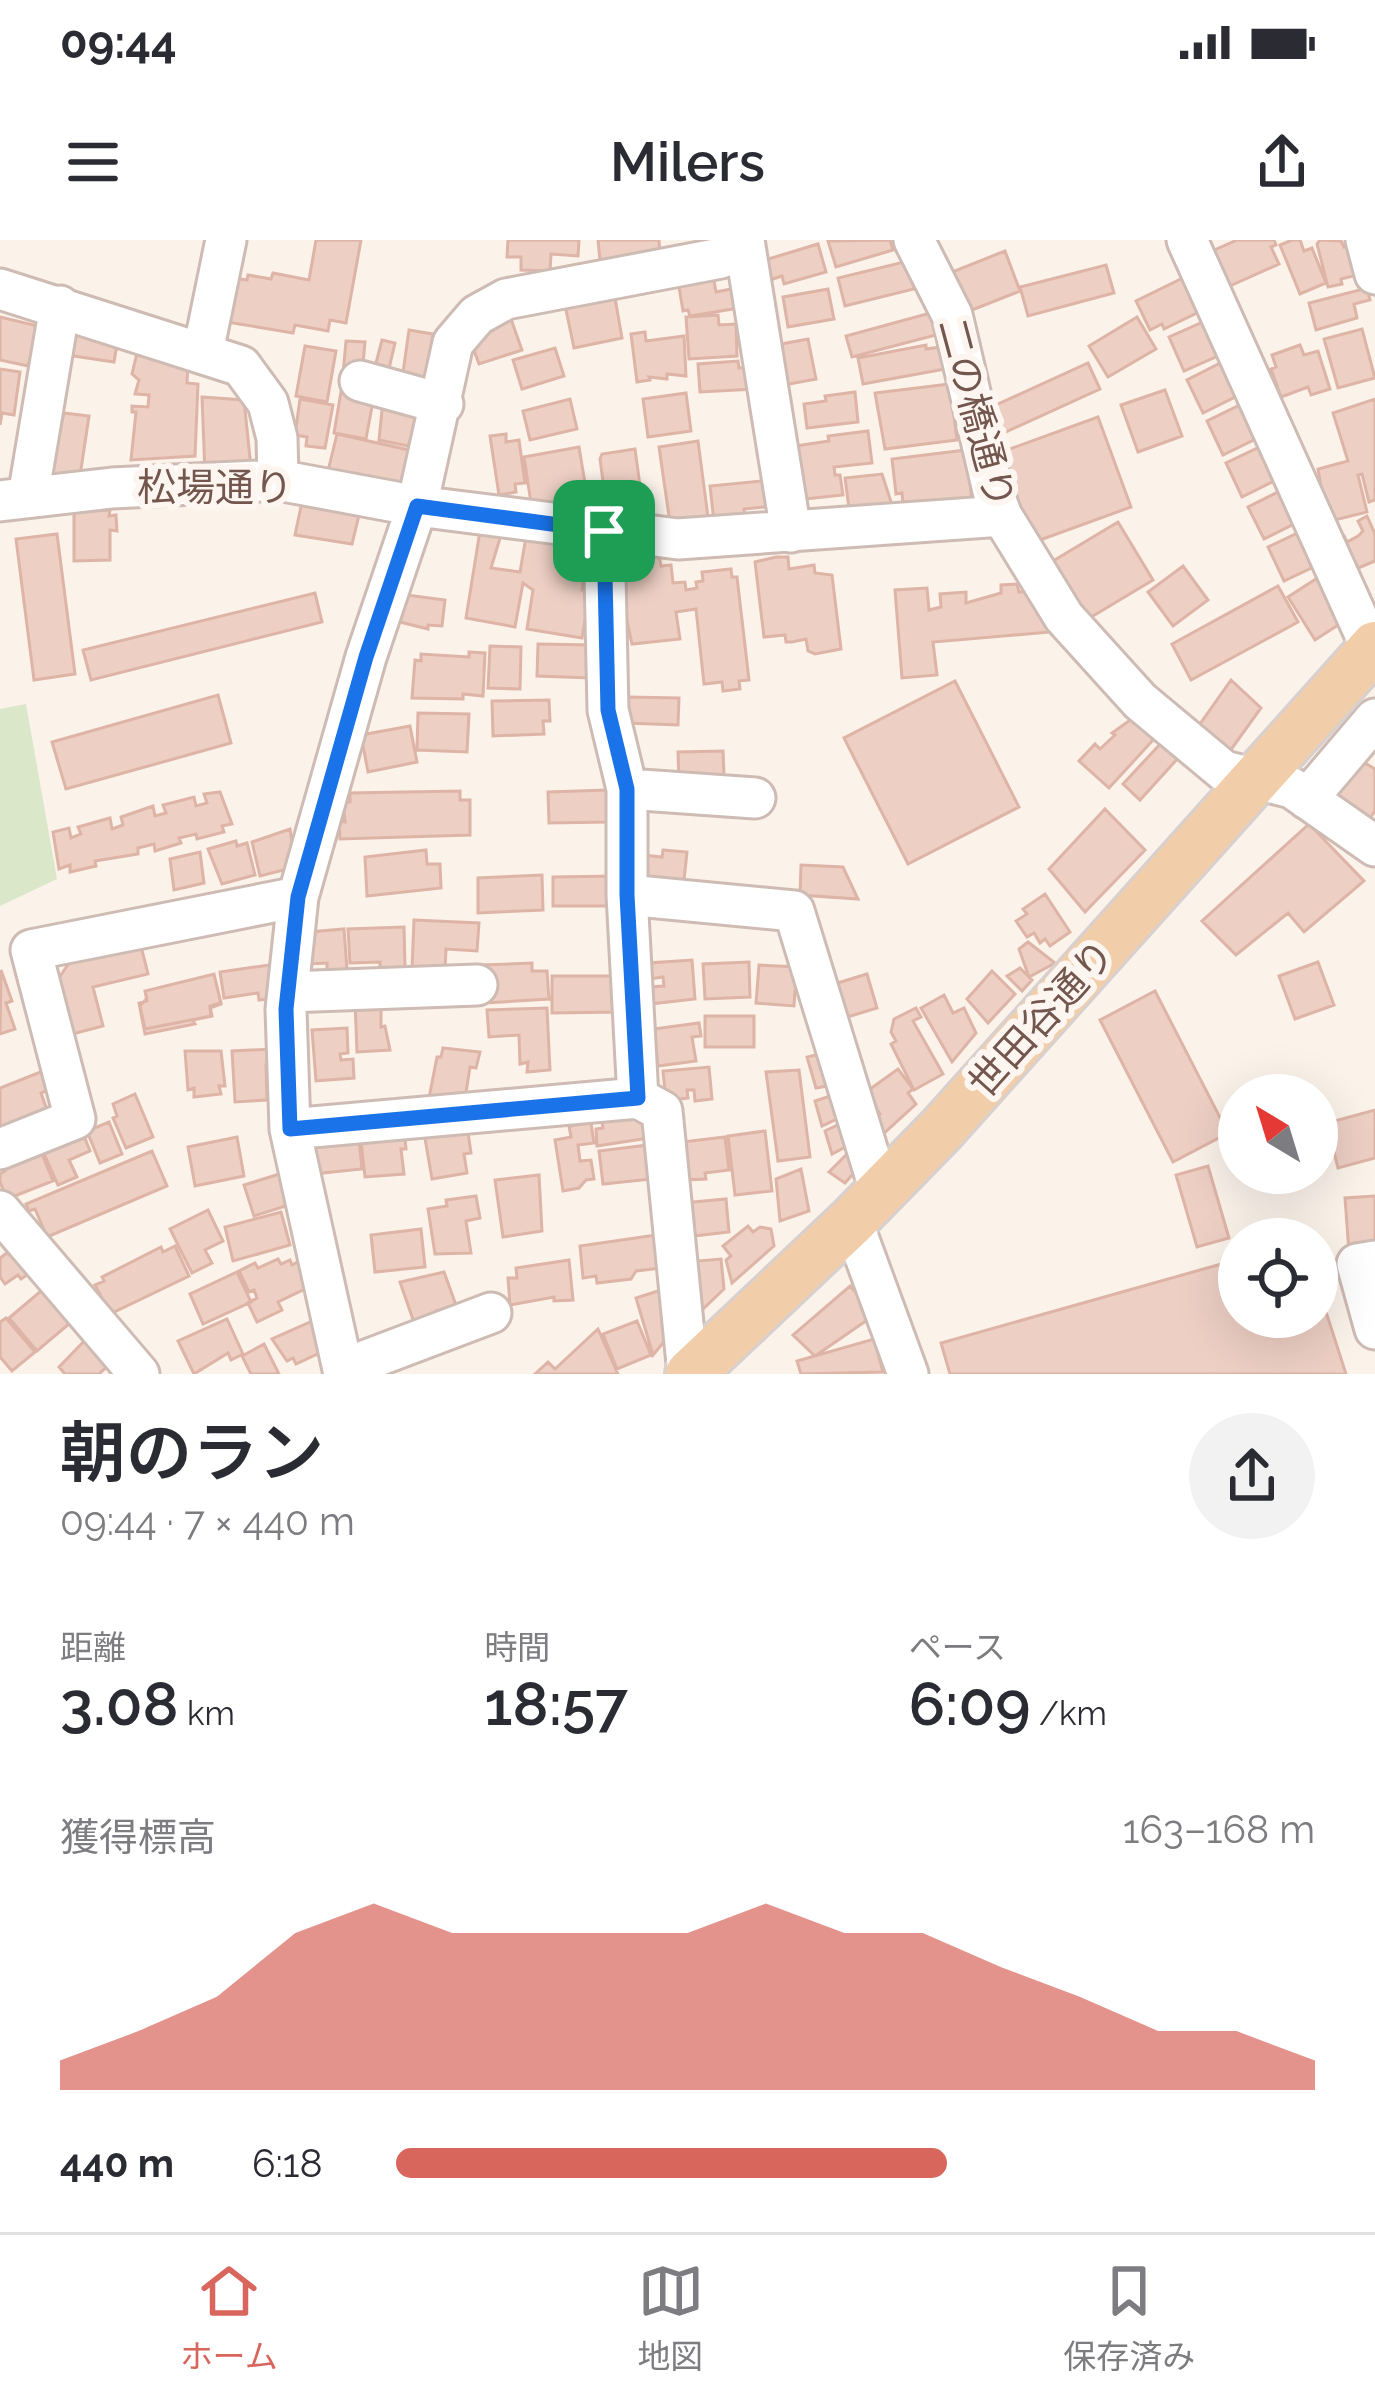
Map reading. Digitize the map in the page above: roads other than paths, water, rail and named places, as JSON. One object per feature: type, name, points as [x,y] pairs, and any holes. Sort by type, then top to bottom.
[{"type":"main road","name":"世田谷通り","points":[[689,1374],[957,1113],[1373,648]]},
{"type":"street","points":[[203,352],[226,240]]},
{"type":"street","name":"二の橋通り","points":[[914,240],[952,314],[1002,516],[1064,617],[1140,701],[1224,771],[1292,788],[1375,846]]},
{"type":"street","points":[[1187,240],[1373,648]]},
{"type":"street","points":[[1366,240],[1375,274]]},
{"type":"street","points":[[491,1312],[344,1371],[290,1129],[285,1069],[298,897],[366,657],[417,506],[453,343],[477,315],[506,298],[721,258],[744,241],[791,532]]},
{"type":"street","points":[[0,289],[241,366],[268,403],[277,438],[278,480]]},
{"type":"street","points":[[14,499],[60,306]]},
{"type":"street","points":[[359,381],[443,404]]},
{"type":"street","name":"松場通り","points":[[14,499],[112,488],[278,480],[417,506],[678,539],[1002,516]]},
{"type":"street","points":[[604,531],[608,710],[627,789],[627,895],[638,1098]]},
{"type":"street","points":[[1307,800],[1375,719]]},
{"type":"street","points":[[627,789],[755,798]]},
{"type":"street","points":[[627,895],[794,911],[908,1374]]},
{"type":"street","points":[[0,1149],[75,1119],[31,950],[298,897]]},
{"type":"street","points":[[288,992],[477,985]]},
{"type":"street","points":[[290,1129],[638,1098],[662,1111],[689,1374]]},
{"type":"street","points":[[5,1226],[139,1374]]},
{"type":"street","points":[[1375,1261],[1357,1264],[1375,1329]]}]
